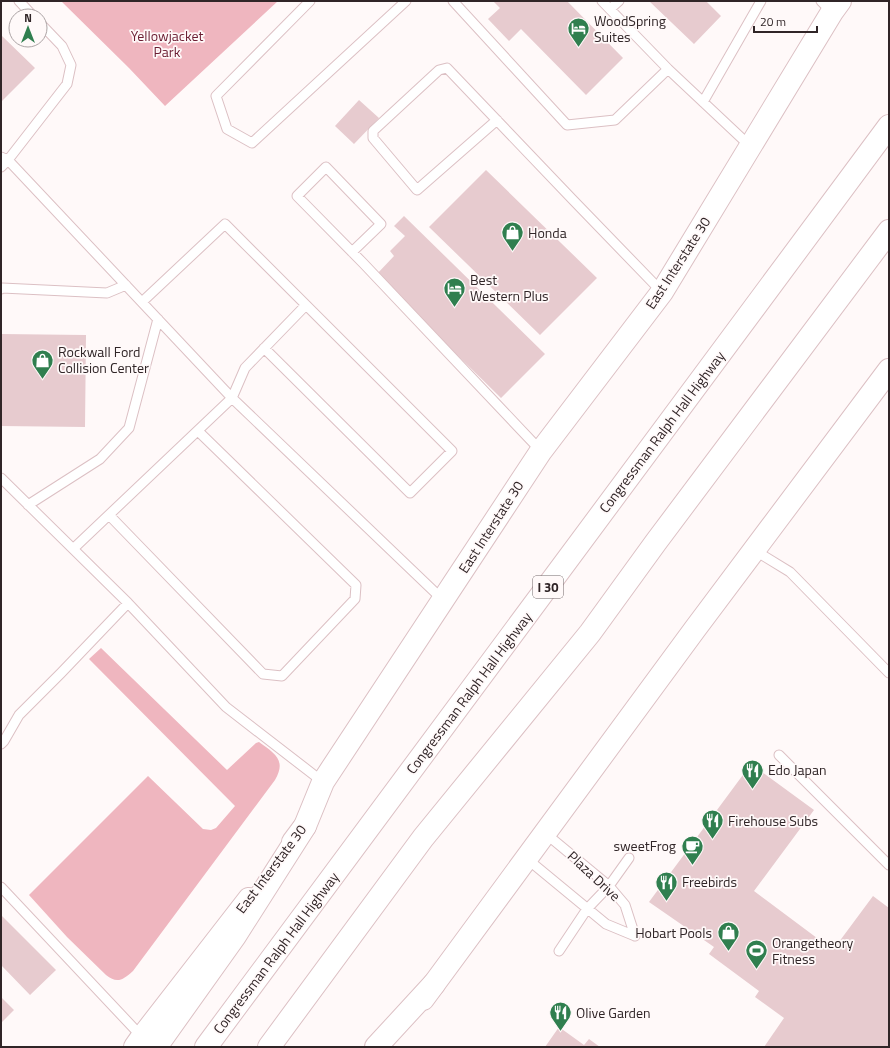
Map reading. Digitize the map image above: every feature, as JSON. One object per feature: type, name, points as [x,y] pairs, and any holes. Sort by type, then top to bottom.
[{"type":"main road","name":"East Interstate 30","points":[[144,1044],[235,936],[305,826],[323,782],[541,451],[662,292],[751,147],[831,5]]},
{"type":"main road","name":"Congressman Ralph Hall Highway","points":[[206,1047],[889,126]]},
{"type":"main road","points":[[269,1047],[423,838],[590,633],[656,542],[889,231]]},
{"type":"main road","points":[[388,1047],[545,832],[889,370]]},
{"type":"main road","points":[[376,1047],[434,984]]},
{"type":"lane","points":[[310,1],[216,96],[227,129],[252,142],[406,1]]},
{"type":"lane","points":[[452,1],[567,125],[614,120],[668,69]]},
{"type":"lane","points":[[602,1],[668,69],[751,147]]},
{"type":"lane","points":[[610,10],[618,1]]},
{"type":"lane","points":[[703,102],[759,4],[750,1]]},
{"type":"lane","points":[[1,167],[5,158],[67,84],[71,65],[62,46],[48,31]]},
{"type":"lane","points":[[497,120],[417,190],[373,138],[373,131],[439,70],[448,68],[662,292]]},
{"type":"lane","points":[[5,158],[232,398],[443,600]]},
{"type":"lane","points":[[352,252],[382,224],[326,167],[297,196],[541,451]]},
{"type":"lane","points":[[142,302],[225,224],[452,451],[410,493],[264,348]]},
{"type":"lane","points":[[1,289],[107,293],[126,285]]},
{"type":"lane","points":[[73,549],[232,398],[245,368],[306,305]]},
{"type":"lane","points":[[28,505],[100,459],[129,428],[158,319]]},
{"type":"lane","points":[[109,515],[263,674],[282,676],[355,599],[356,586],[198,431]]},
{"type":"lane","points":[[1,478],[128,603],[226,707],[323,782]]},
{"type":"lane","points":[[754,550],[790,572],[885,664],[889,673]]},
{"type":"lane","points":[[1,744],[19,715],[62,673],[128,603]]},
{"type":"lane","points":[[779,754],[889,865]]},
{"type":"lane","name":"Plaza Drive","points":[[526,858],[606,924],[635,936],[625,905],[609,886],[545,832]]},
{"type":"lane","points":[[559,951],[587,909],[609,886],[629,858]]},
{"type":"lane","points":[[1,888],[144,1044]]},
{"type":"green space","name":"Yellowjacket Park","points":[[61,1],[278,1],[165,106]]},
{"type":"green space","points":[[101,648],[227,770],[256,743],[259,742],[274,754],[280,767],[275,780],[133,971],[120,980],[110,978],[106,975],[67,937],[29,895],[148,776],[203,829],[211,830],[216,828],[235,806],[89,659]]},
{"type":"building","name":"WoodSpring Suites","points":[[493,1],[567,1],[623,58],[586,95],[521,29],[509,41],[488,19],[500,8]]},
{"type":"building","points":[[649,1],[706,1],[721,16],[694,44]]},
{"type":"building","points":[[1,35],[8,42],[8,48],[14,48],[35,68],[1,102]]},
{"type":"building","points":[[359,100],[379,118],[354,144],[335,126]]},
{"type":"building","name":"Honda","points":[[486,170],[597,278],[540,335],[429,227]]},
{"type":"building","name":"Best Western Plus","points":[[404,216],[545,354],[501,398],[376,275],[394,256],[390,251],[405,236],[394,226]]},
{"type":"building","name":"Rockwall Ford Collision Center","points":[[1,334],[86,335],[85,427],[1,426]]},
{"type":"building","points":[[751,764],[814,810],[754,891],[833,950],[873,896],[889,908],[889,1047],[764,1047],[784,1018],[755,997],[759,991],[709,954],[714,947],[649,902]]},
{"type":"building","points":[[1,915],[56,970],[30,995],[1,965]]},
{"type":"building","points":[[1,997],[14,1010],[1,1023]]},
{"type":"building","name":"Olive Garden","points":[[559,1027],[584,1045],[589,1039],[600,1047],[545,1047]]},
{"type":"place","name":"WoodSpring Suites","points":[[578,48]]},
{"type":"place","name":"Honda","points":[[513,252]]},
{"type":"place","name":"Best Western Plus","points":[[454,308]]},
{"type":"place","name":"Rockwall Ford Collision Center","points":[[43,380]]},
{"type":"place","name":"Edo Japan","points":[[753,790]]},
{"type":"place","name":"Firehouse Subs","points":[[712,840]]},
{"type":"place","name":"sweetFrog","points":[[692,866]]},
{"type":"place","name":"Freebirds","points":[[666,902]]},
{"type":"place","name":"Hobart Pools","points":[[728,952]]},
{"type":"place","name":"Orangetheory Fitness","points":[[756,970]]},
{"type":"place","name":"Olive Garden","points":[[561,1032]]}]
